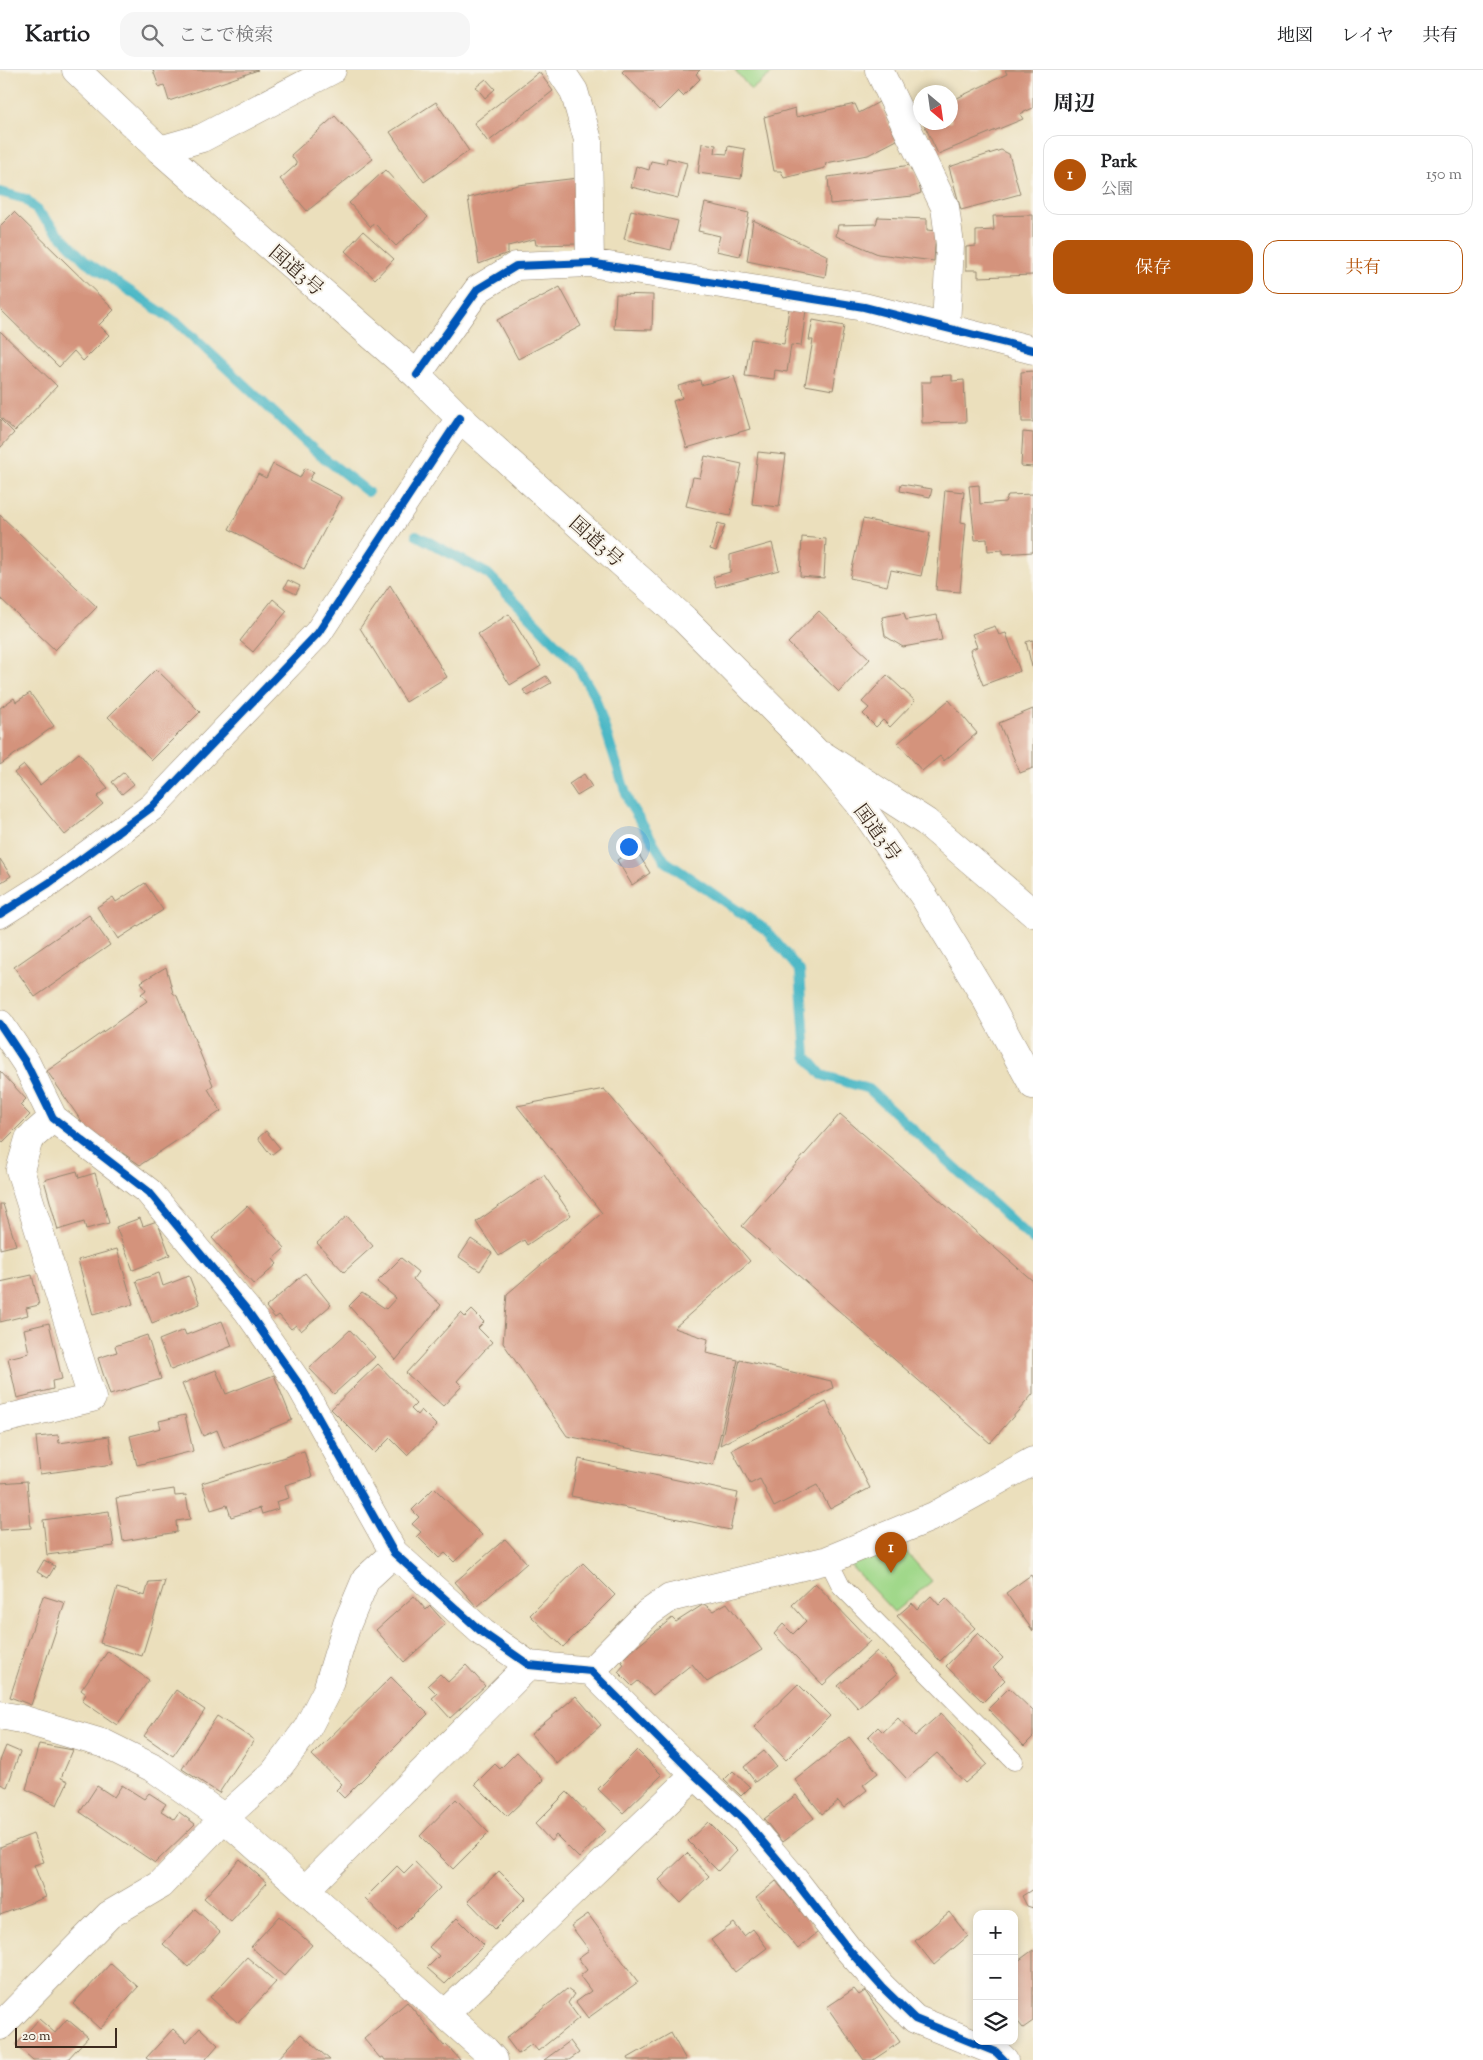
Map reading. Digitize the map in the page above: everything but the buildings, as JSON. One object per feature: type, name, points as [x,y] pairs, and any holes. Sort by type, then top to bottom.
[{"type":"main road","name":"国道3号","points":[[76,70],[160,150],[417,375],[460,418],[684,619],[814,750],[858,802],[923,894],[985,997],[1033,1085]]},
{"type":"main road","points":[[160,150],[202,138],[332,70]]},
{"type":"main road","points":[[560,70],[574,91],[588,140],[590,263]]},
{"type":"main road","points":[[879,70],[945,207],[950,245],[946,328]]},
{"type":"main road","points":[[417,375],[478,289],[516,266],[590,263],[864,307],[1033,350]]},
{"type":"main road","points":[[0,914],[49,883],[152,807],[318,633],[460,418]]},
{"type":"main road","points":[[814,750],[926,822],[1033,913]]},
{"type":"main road","points":[[0,1024],[26,1063],[54,1118],[149,1192],[247,1310],[301,1387],[394,1553],[482,1633],[529,1665],[591,1672],[695,1775],[745,1821],[848,1949],[882,1987],[915,2019],[996,2052],[1004,2060]]},
{"type":"main road","points":[[0,1420],[92,1398],[20,1170],[29,1139],[54,1118]]},
{"type":"main road","points":[[591,1672],[647,1614],[670,1598],[828,1560],[934,1516],[1033,1461]]},
{"type":"main road","points":[[0,2026],[109,1915],[160,1885],[224,1818],[274,1773],[307,1729],[326,1690],[347,1624],[366,1579],[394,1553]]},
{"type":"main road","points":[[305,1890],[529,1665]]},
{"type":"main road","points":[[0,1715],[21,1719],[105,1744],[155,1769],[224,1818],[445,2014],[494,2060]]},
{"type":"main road","points":[[445,2014],[695,1775]]},
{"type":"lane","points":[[828,1560],[841,1586],[1014,1761]]},
{"type":"green space","points":[[735,70],[776,70],[751,90]]},
{"type":"green space","points":[[900,1545],[932,1581],[894,1612],[849,1564]]},
{"type":"waterway","points":[[0,192],[26,199],[85,261],[179,324],[314,450],[368,492]]},
{"type":"waterway","points":[[416,535],[488,574],[576,664],[595,697],[629,803],[665,861],[766,930],[800,971],[806,1056],[822,1075],[869,1089],[1033,1240]]},
{"type":"cycle path","points":[[417,375],[478,289],[516,266],[590,263],[864,307],[1033,350]]},
{"type":"cycle path","points":[[0,914],[49,883],[152,807],[318,633],[460,418]]},
{"type":"cycle path","points":[[0,1024],[26,1063],[53,1118],[149,1192],[247,1310],[301,1387],[394,1553],[483,1633],[529,1665],[591,1671],[695,1775],[745,1821],[789,1873],[848,1949],[882,1987],[915,2019],[996,2052],[1004,2060]]},
{"type":"place","name":"Park","points":[[891,1573]]}]
